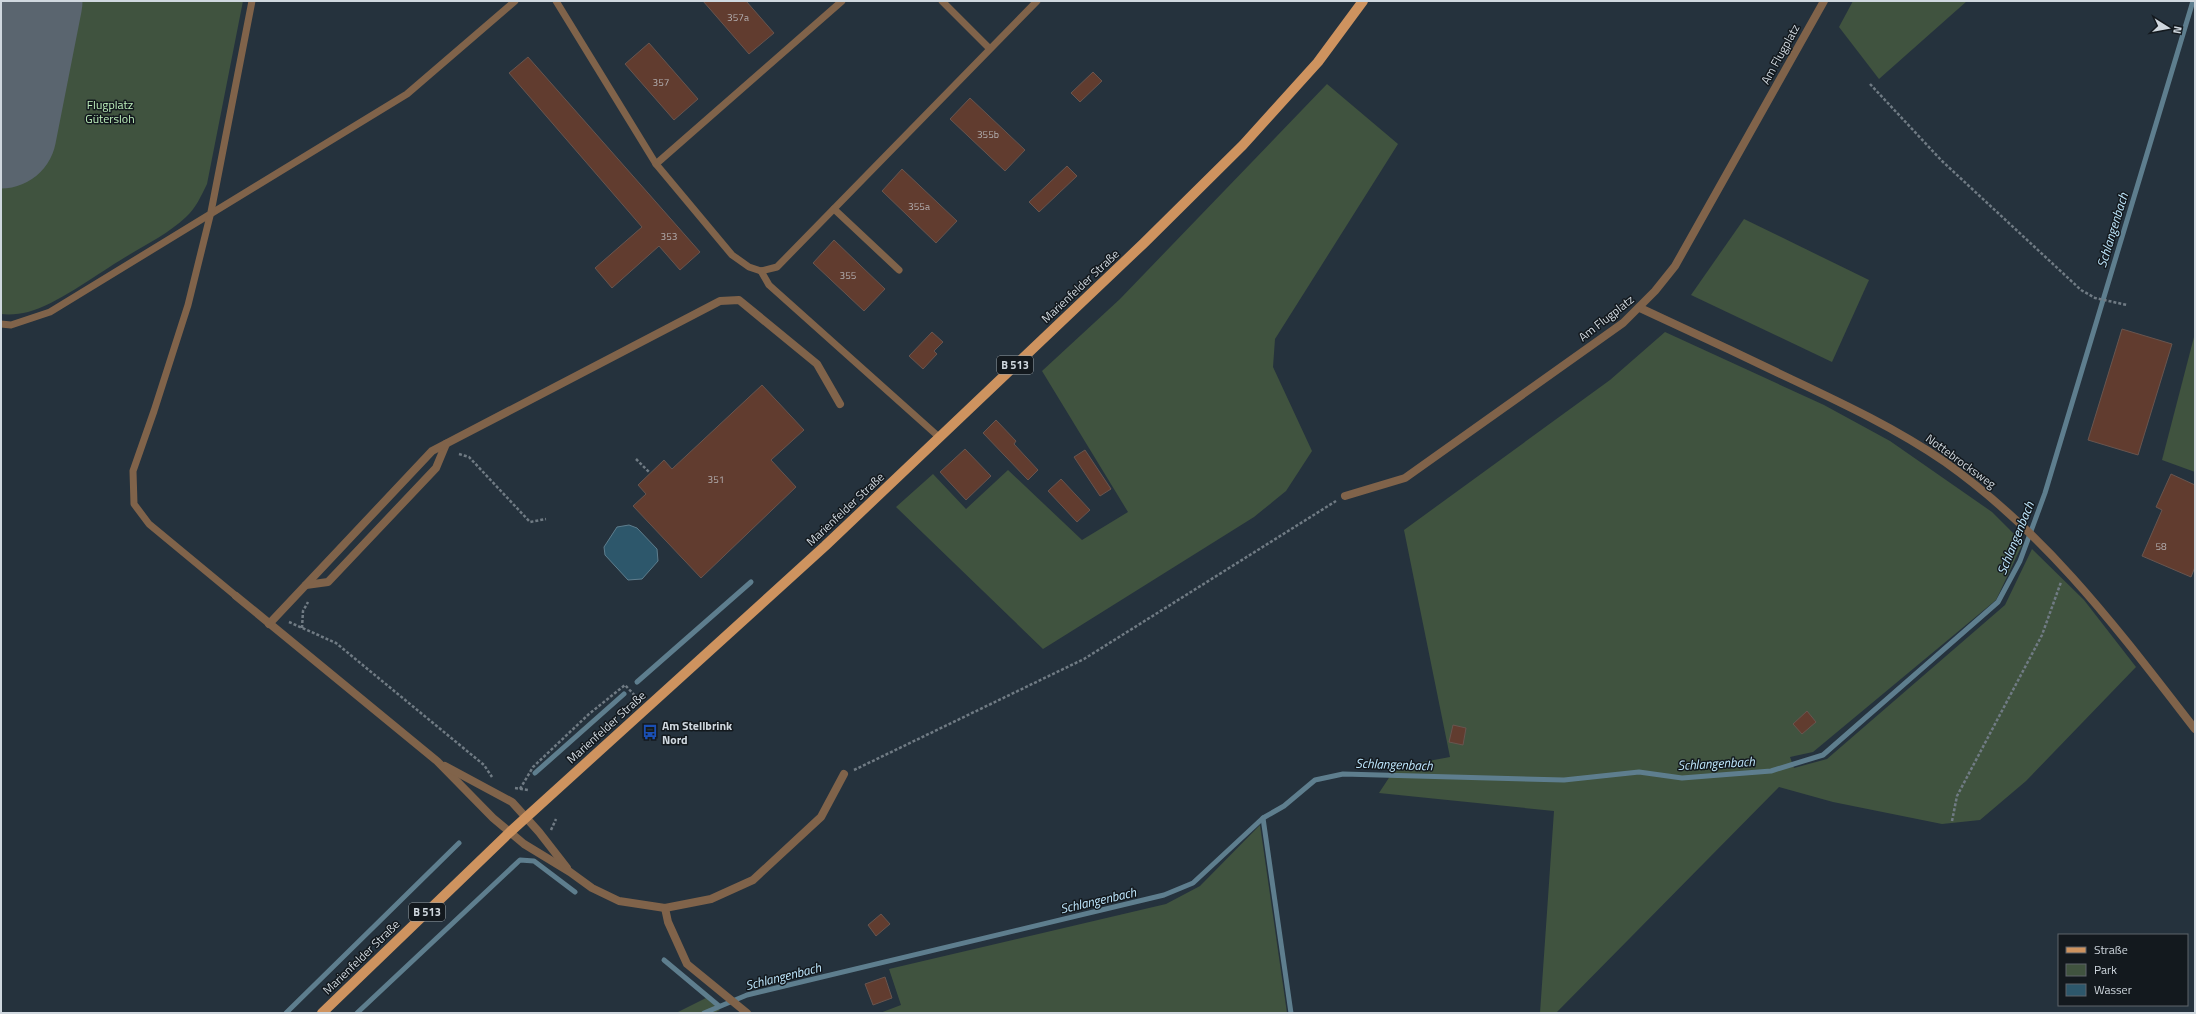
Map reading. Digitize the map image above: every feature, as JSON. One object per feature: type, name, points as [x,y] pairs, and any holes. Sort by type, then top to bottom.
[{"type":"main road","name":"Marienfelder Straße","points":[[322,1013],[526,816],[825,546],[1144,243],[1243,145],[1318,62],[1363,1]]},
{"type":"street","name":"Am Flugplatz","points":[[1345,496],[1405,478],[1623,323],[1640,308],[1675,266],[1824,1]]},
{"type":"street","points":[[269,624],[432,451],[720,300],[739,300],[817,364],[840,404]]},
{"type":"street","name":"Nottebrocksweg","points":[[1640,308],[1829,397],[1895,431],[1945,462],[1997,503],[2042,543],[2089,595],[2195,729]]},
{"type":"street","points":[[306,585],[328,582],[436,468],[446,444]]},
{"type":"street","points":[[236,596],[437,761],[493,818],[524,844],[570,872],[592,888],[619,901],[665,908],[711,899],[753,880],[821,817],[844,774]]},
{"type":"street","points":[[437,761],[512,802],[526,816],[570,872]]},
{"type":"street","points":[[665,908],[668,922],[687,964],[747,1013]]},
{"type":"lane","points":[[236,596],[149,524],[134,504],[133,471],[188,305],[211,212],[252,1]]},
{"type":"lane","points":[[1,324],[11,325],[50,312],[211,212],[407,94],[515,1]]},
{"type":"lane","points":[[556,1],[656,164],[732,254],[749,267],[761,271],[777,267],[989,48],[1037,1]]},
{"type":"lane","points":[[656,164],[842,1]]},
{"type":"lane","points":[[942,1],[989,48]]},
{"type":"lane","points":[[834,209],[899,270]]},
{"type":"lane","points":[[761,271],[769,285],[939,437]]},
{"type":"path","points":[[1870,84],[1942,161],[2081,290],[2095,298],[2127,305]]},
{"type":"path","points":[[459,454],[469,457],[530,522],[546,518]]},
{"type":"path","points":[[636,459],[650,473]]},
{"type":"path","points":[[844,774],[1084,659],[1345,496]]},
{"type":"path","points":[[1952,821],[1957,796],[2042,635],[2061,582],[2069,572]]},
{"type":"path","points":[[302,628],[304,611],[308,602]]},
{"type":"path","points":[[276,617],[336,644],[484,765],[494,780]]},
{"type":"path","points":[[520,789],[533,767],[589,714],[625,685],[646,708]]},
{"type":"path","points":[[509,788],[528,790]]},
{"type":"green space","name":"Flugplatz Gütersloh","points":[[1,1],[243,1],[207,184],[193,210],[179,223],[162,235],[63,297],[25,313],[11,314],[1,314]]},
{"type":"green space","points":[[1853,1],[1967,1],[1879,79],[1839,27]]},
{"type":"green space","points":[[1327,84],[1398,144],[1275,339],[1273,367],[1312,451],[1286,491],[1254,517],[1043,649],[896,507],[933,474],[966,509],[1008,470],[1082,540],[1128,512],[1042,371],[1120,299]]},
{"type":"green space","points":[[1744,219],[1869,280],[1832,362],[1691,295]]},
{"type":"green space","points":[[1665,332],[1824,405],[1890,441],[1992,512],[2023,543],[1996,600],[1813,752],[1790,757],[1794,768],[1827,759],[2005,605],[2032,549],[2084,600],[2136,667],[2026,781],[1980,820],[1942,824],[1833,802],[1779,787],[1556,1013],[1540,1013],[1554,811],[1379,793],[1396,767],[1450,757],[1404,530],[1610,380]]},
{"type":"green space","points":[[2195,337],[2195,472],[2162,460]]},
{"type":"green space","points":[[1260,825],[1287,1013],[880,1013],[901,1005],[889,969],[1166,904],[1200,886]]},
{"type":"green space","points":[[706,998],[720,1010],[714,1013],[676,1013]]},
{"type":"water","points":[[629,525],[637,528],[657,549],[658,561],[642,579],[628,580],[605,555],[604,547],[617,527]]},
{"type":"building","points":[[703,1],[746,1],[774,33],[749,54]]},
{"type":"building","points":[[649,43],[698,99],[674,120],[625,64]]},
{"type":"building","points":[[528,57],[700,252],[680,270],[659,246],[612,288],[595,268],[642,227],[509,73]]},
{"type":"building","points":[[1093,72],[1102,81],[1080,102],[1071,93]]},
{"type":"building","points":[[970,98],[1025,150],[1005,171],[950,119]]},
{"type":"building","points":[[1067,166],[1077,176],[1039,212],[1029,202]]},
{"type":"building","points":[[902,169],[957,221],[936,243],[882,191]]},
{"type":"building","points":[[834,240],[885,289],[864,311],[813,263]]},
{"type":"building","points":[[2122,329],[2172,344],[2138,455],[2088,440]]},
{"type":"building","points":[[932,332],[943,342],[934,351],[937,354],[923,369],[909,356]]},
{"type":"building","points":[[762,385],[804,430],[771,460],[796,487],[701,578],[633,506],[646,494],[638,485],[664,460],[672,469]]},
{"type":"building","points":[[996,420],[1016,441],[1014,444],[1038,470],[1028,480],[983,433]]},
{"type":"building","points":[[965,449],[991,476],[966,500],[940,472]]},
{"type":"building","points":[[1085,450],[1111,489],[1100,496],[1074,457]]},
{"type":"building","points":[[2171,474],[2195,485],[2195,567],[2191,577],[2142,556],[2162,510],[2156,507]]},
{"type":"building","points":[[1061,479],[1090,510],[1077,522],[1048,491]]},
{"type":"building","points":[[1807,711],[1816,722],[1802,734],[1793,724]]},
{"type":"building","points":[[1453,725],[1466,728],[1463,745],[1449,742]]},
{"type":"building","points":[[881,914],[890,924],[876,936],[868,925]]},
{"type":"building","points":[[885,977],[892,998],[873,1005],[865,984]]},
{"type":"waterway","name":"Schlangenbach","points":[[704,1013],[747,995],[1164,895],[1193,883],[1263,818],[1284,806],[1315,780],[1343,774],[1564,780],[1639,772],[1682,778],[1771,771],[1823,755],[1998,602],[2020,561],[2045,493],[2193,1]]},
{"type":"waterway","points":[[637,682],[751,582]]},
{"type":"waterway","points":[[535,773],[624,694]]},
{"type":"waterway","points":[[1263,818],[1291,1013]]},
{"type":"waterway","points":[[286,1013],[459,843]]},
{"type":"waterway","points":[[357,1013],[520,860],[534,861],[575,892]]},
{"type":"waterway","points":[[664,960],[719,1006]]},
{"type":"runway","points":[[1,133],[27,1]]},
{"type":"place","name":"Am Stellbrink Nord","points":[[650,732]]}]
